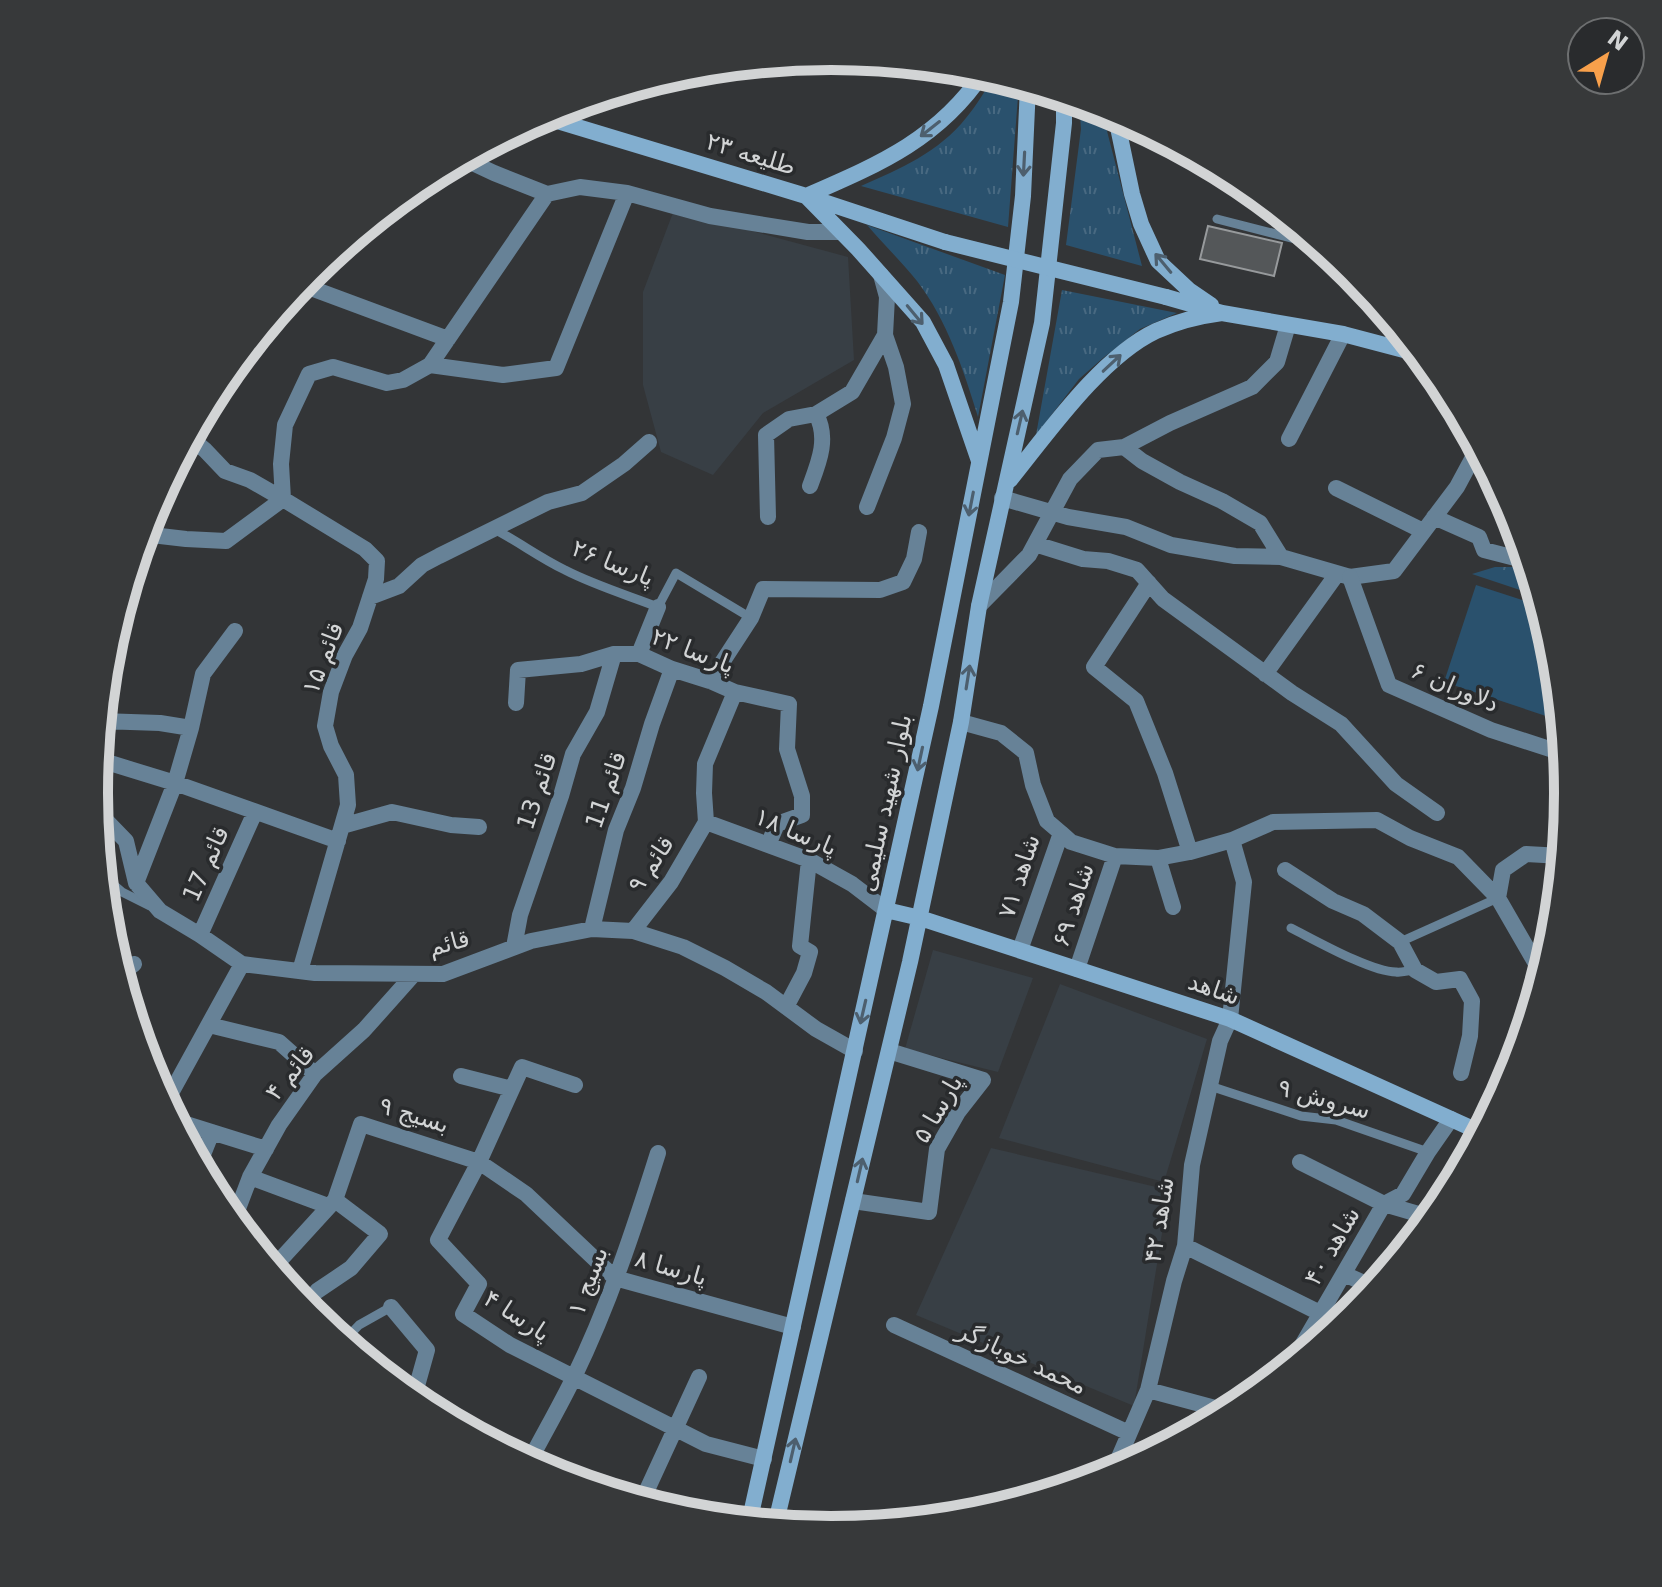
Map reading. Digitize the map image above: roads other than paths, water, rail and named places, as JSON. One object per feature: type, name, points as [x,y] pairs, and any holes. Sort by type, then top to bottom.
[{"type":"main road","points":[[974,84],[950,114],[906,149],[806,196],[923,322],[946,365],[979,462]]},
{"type":"main road","name":"بلوار شهید سلیمی","points":[[752,1512],[931,706],[1011,302],[1023,196],[1027,98]]},
{"type":"main road","points":[[778,1514],[920,918],[961,722],[979,606],[1042,323],[1064,108]]},
{"type":"main road","name":"طلیعه ۲۳","points":[[561,122],[806,196],[945,242],[1222,313]]},
{"type":"main road","points":[[1119,130],[1136,209],[1158,261],[1189,290],[1222,313]]},
{"type":"main road","points":[[1004,492],[1078,396],[1118,356],[1154,332],[1190,318],[1222,313],[1343,334],[1402,350]]},
{"type":"main road","name":"شاهد","points":[[886,910],[920,918],[1230,1019],[1472,1129]]},
{"type":"street","points":[[475,164],[547,194],[580,187],[627,193],[710,216],[808,232],[840,232]]},
{"type":"street","points":[[430,365],[503,375],[556,368],[627,193]]},
{"type":"street","points":[[283,499],[281,464],[285,425],[309,374],[333,367],[387,383],[403,380],[430,365],[547,194]]},
{"type":"street","points":[[867,507],[894,438],[903,404],[896,367],[885,335],[887,297],[881,275]]},
{"type":"street","points":[[313,289],[448,339]]},
{"type":"street","points":[[979,606],[1029,555],[1070,479],[1098,450],[1124,447],[1252,387],[1277,362],[1288,325]]},
{"type":"street","points":[[1289,439],[1343,334]]},
{"type":"street","points":[[768,517],[766,435],[789,419],[816,414],[852,392],[885,335]]},
{"type":"street","points":[[810,486],[822,455],[821,424],[816,414]]},
{"type":"street","points":[[370,597],[399,586],[422,565],[548,502],[582,493],[649,442]]},
{"type":"street","points":[[198,444],[225,471],[250,480],[283,499]]},
{"type":"street","points":[[1124,447],[1142,461],[1260,523],[1281,557]]},
{"type":"street","points":[[1004,492],[1052,512],[1126,527],[1171,545],[1235,556],[1281,557],[1344,576],[1394,571],[1457,487],[1472,459]]},
{"type":"street","points":[[1336,488],[1423,531]]},
{"type":"street","points":[[156,535],[226,541],[283,499]]},
{"type":"street","name":"قائم ۱۵","points":[[283,499],[365,549],[377,561],[376,579],[360,628],[345,655],[331,692],[325,726],[346,775],[348,805],[300,971]]},
{"type":"street","points":[[1434,517],[1479,537],[1484,550],[1515,558]]},
{"type":"street","points":[[710,681],[751,618],[763,589],[880,590],[903,582],[914,559],[919,532]]},
{"type":"street","points":[[1035,544],[1083,559],[1108,561],[1137,570],[1163,599],[1265,674],[1341,724],[1396,784],[1437,813]]},
{"type":"street","points":[[1265,674],[1344,576]]},
{"type":"street","name":"دلاوران ۶","points":[[1344,576],[1389,685],[1491,730],[1553,750]]},
{"type":"street","points":[[1149,583],[1094,667],[1136,701],[1165,773],[1190,852]]},
{"type":"street","points":[[639,654],[658,607]]},
{"type":"street","points":[[136,883],[175,783],[203,674],[235,631]]},
{"type":"street","name":"پارسا ۲۲","points":[[516,703],[518,670],[581,664],[614,654],[639,654],[735,692],[789,704],[787,749],[802,796],[802,815],[777,824],[768,845]]},
{"type":"street","name":"قائم 13","points":[[514,947],[520,915],[573,754],[597,712],[614,654]]},
{"type":"street","name":"قائم 11","points":[[592,929],[616,830],[672,669]]},
{"type":"street","points":[[706,822],[705,764],[735,692]]},
{"type":"street","points":[[112,722],[160,723],[191,728]]},
{"type":"street","name":"شاهد ۷۱","points":[[961,722],[1001,733],[1026,753],[1033,785],[1047,821],[1061,833],[1020,950]]},
{"type":"street","points":[[109,763],[255,812],[340,834],[392,812],[451,825],[479,827]]},
{"type":"street","name":"قائم 17","points":[[200,935],[255,812]]},
{"type":"street","points":[[1061,833],[1071,842],[1115,856],[1158,858],[1232,840],[1273,822],[1377,820],[1410,838],[1458,857],[1498,898],[1535,962]]},
{"type":"street","name":"پارسا ۱۸","points":[[706,822],[809,860],[852,884],[886,910]]},
{"type":"street","name":"قائم ۹","points":[[633,931],[671,882],[706,822]]},
{"type":"street","name":"قائم","points":[[109,823],[126,841],[136,883],[160,911],[242,964],[315,973],[443,974],[531,941],[592,929],[633,931],[683,947],[725,968],[766,992],[816,1029],[855,1051]]},
{"type":"street","name":"شاهد ۴۲","points":[[1120,1456],[1148,1390],[1185,1246],[1192,1165],[1220,1041],[1230,1019],[1244,882],[1232,840]]},
{"type":"street","points":[[1498,898],[1503,870],[1526,854],[1551,855]]},
{"type":"street","name":"شاهد ۶۹","points":[[1077,969],[1115,856]]},
{"type":"street","points":[[1158,858],[1173,907]]},
{"type":"street","points":[[786,1007],[804,973],[810,952],[800,946],[809,860]]},
{"type":"street","points":[[1285,870],[1333,901],[1363,914],[1400,942],[1415,970],[1436,982],[1460,979],[1472,1001],[1470,1036],[1461,1073]]},
{"type":"street","points":[[129,968],[134,964]]},
{"type":"street","points":[[172,1091],[242,964]]},
{"type":"street","name":"قائم ۴","points":[[238,1208],[250,1177],[279,1125],[315,1074],[364,1030],[414,974]]},
{"type":"street","points":[[209,1025],[279,1042],[315,1074]]},
{"type":"street","name":"پارسا ۵","points":[[853,1201],[929,1212],[937,1149],[958,1112],[983,1080],[889,1051]]},
{"type":"street","points":[[461,1076],[512,1089],[522,1067],[575,1085]]},
{"type":"street","name":"پارسا ۴","points":[[512,1089],[479,1162],[438,1240],[479,1284],[463,1314],[510,1345],[706,1444],[764,1459]]},
{"type":"street","name":"شاهد ۴۰","points":[[1305,1339],[1384,1204],[1403,1194],[1451,1119]]},
{"type":"street","name":"بسیج ۹","points":[[279,1261],[331,1203],[361,1124],[479,1162]]},
{"type":"street","points":[[188,1125],[266,1149]]},
{"type":"street","points":[[203,1154],[212,1132]]},
{"type":"street","name":"بسیج ۱","points":[[534,1453],[596,1329],[636,1225],[658,1153]]},
{"type":"street","name":"پارسا ۸","points":[[479,1162],[526,1194],[615,1278],[793,1327]]},
{"type":"street","points":[[1300,1162],[1384,1204],[1419,1214]]},
{"type":"street","points":[[250,1177],[331,1203],[380,1234],[351,1268],[317,1291]]},
{"type":"street","points":[[1185,1246],[1320,1313]]},
{"type":"street","points":[[1344,1274],[1364,1283]]},
{"type":"street","points":[[391,1307],[427,1350],[416,1385]]},
{"type":"street","name":"محمد خوبازگر","points":[[894,1325],[1129,1433]]},
{"type":"street","points":[[646,1492],[699,1377]]},
{"type":"street","points":[[1148,1390],[1213,1407]]},
{"type":"lane","points":[[1217,219],[1294,239]]},
{"type":"lane","name":"پارسا ۲۶","points":[[494,529],[569,572],[658,607],[676,573],[751,618]]},
{"type":"lane","points":[[114,885],[160,911]]},
{"type":"lane","points":[[1400,942],[1498,898]]},
{"type":"lane","points":[[1291,928],[1375,967],[1395,973],[1415,970]]},
{"type":"lane","points":[[168,1082],[176,1085]]},
{"type":"lane","name":"سروش ۹","points":[[1210,1086],[1301,1116],[1336,1120],[1428,1152]]},
{"type":"lane","points":[[351,1334],[359,1325],[391,1307]]}]
